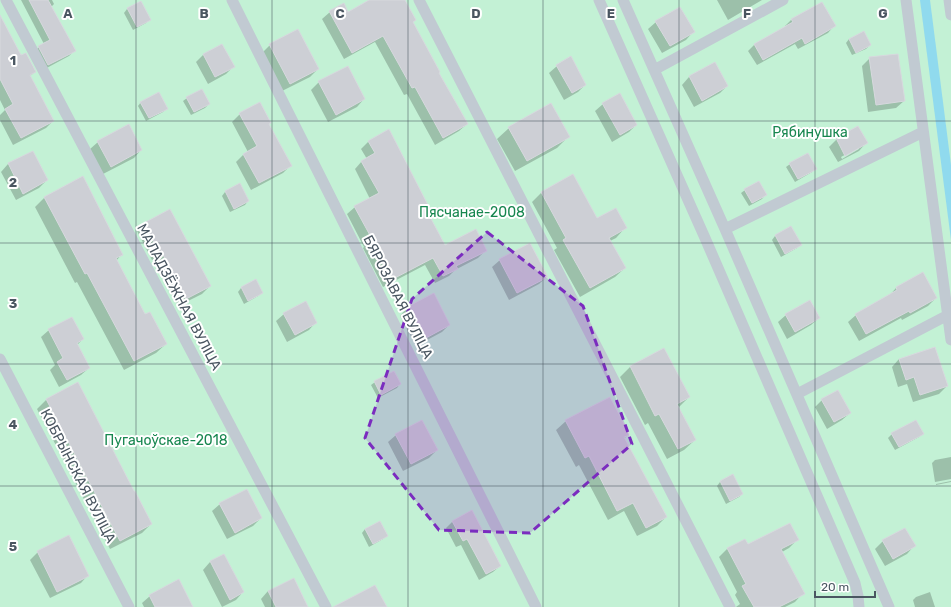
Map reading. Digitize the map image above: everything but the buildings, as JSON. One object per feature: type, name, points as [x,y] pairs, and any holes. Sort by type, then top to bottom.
[{"type":"lane","name":"МАЛАДЗЁЖНАЯ ВУЛІЦА","points":[[6,0],[326,607]]},
{"type":"lane","name":"БЯРОЗАВАЯ ВУЛІЦА","points":[[232,0],[536,607]]},
{"type":"lane","points":[[420,0],[730,607]]},
{"type":"lane","points":[[599,0],[706,238],[851,576],[860,607]]},
{"type":"lane","points":[[623,0],[725,229],[889,607]]},
{"type":"lane","points":[[654,70],[783,0]]},
{"type":"lane","points":[[906,0],[951,340]]},
{"type":"lane","points":[[949,0],[951,15]]},
{"type":"lane","points":[[725,229],[923,132]]},
{"type":"lane","points":[[797,394],[948,315]]},
{"type":"lane","name":"КОБРЫНСКАЯ ВУЛІЦА","points":[[0,359],[129,607]]},
{"type":"highlighted area","points":[[487,232],[583,306],[632,444],[530,533],[439,530],[365,438],[412,299]]},
{"type":"green space","points":[[0,0],[951,0],[951,607],[0,607]]},
{"type":"water","points":[[920,0],[930,0],[951,165],[951,240]]},
{"type":"park label","name":"Рябинушка","points":[[810,132]]},
{"type":"park label","name":"Пясчанае-2008","points":[[472,212]]},
{"type":"park label","name":"Пугачоўскае-2018","points":[[166,440]]}]
